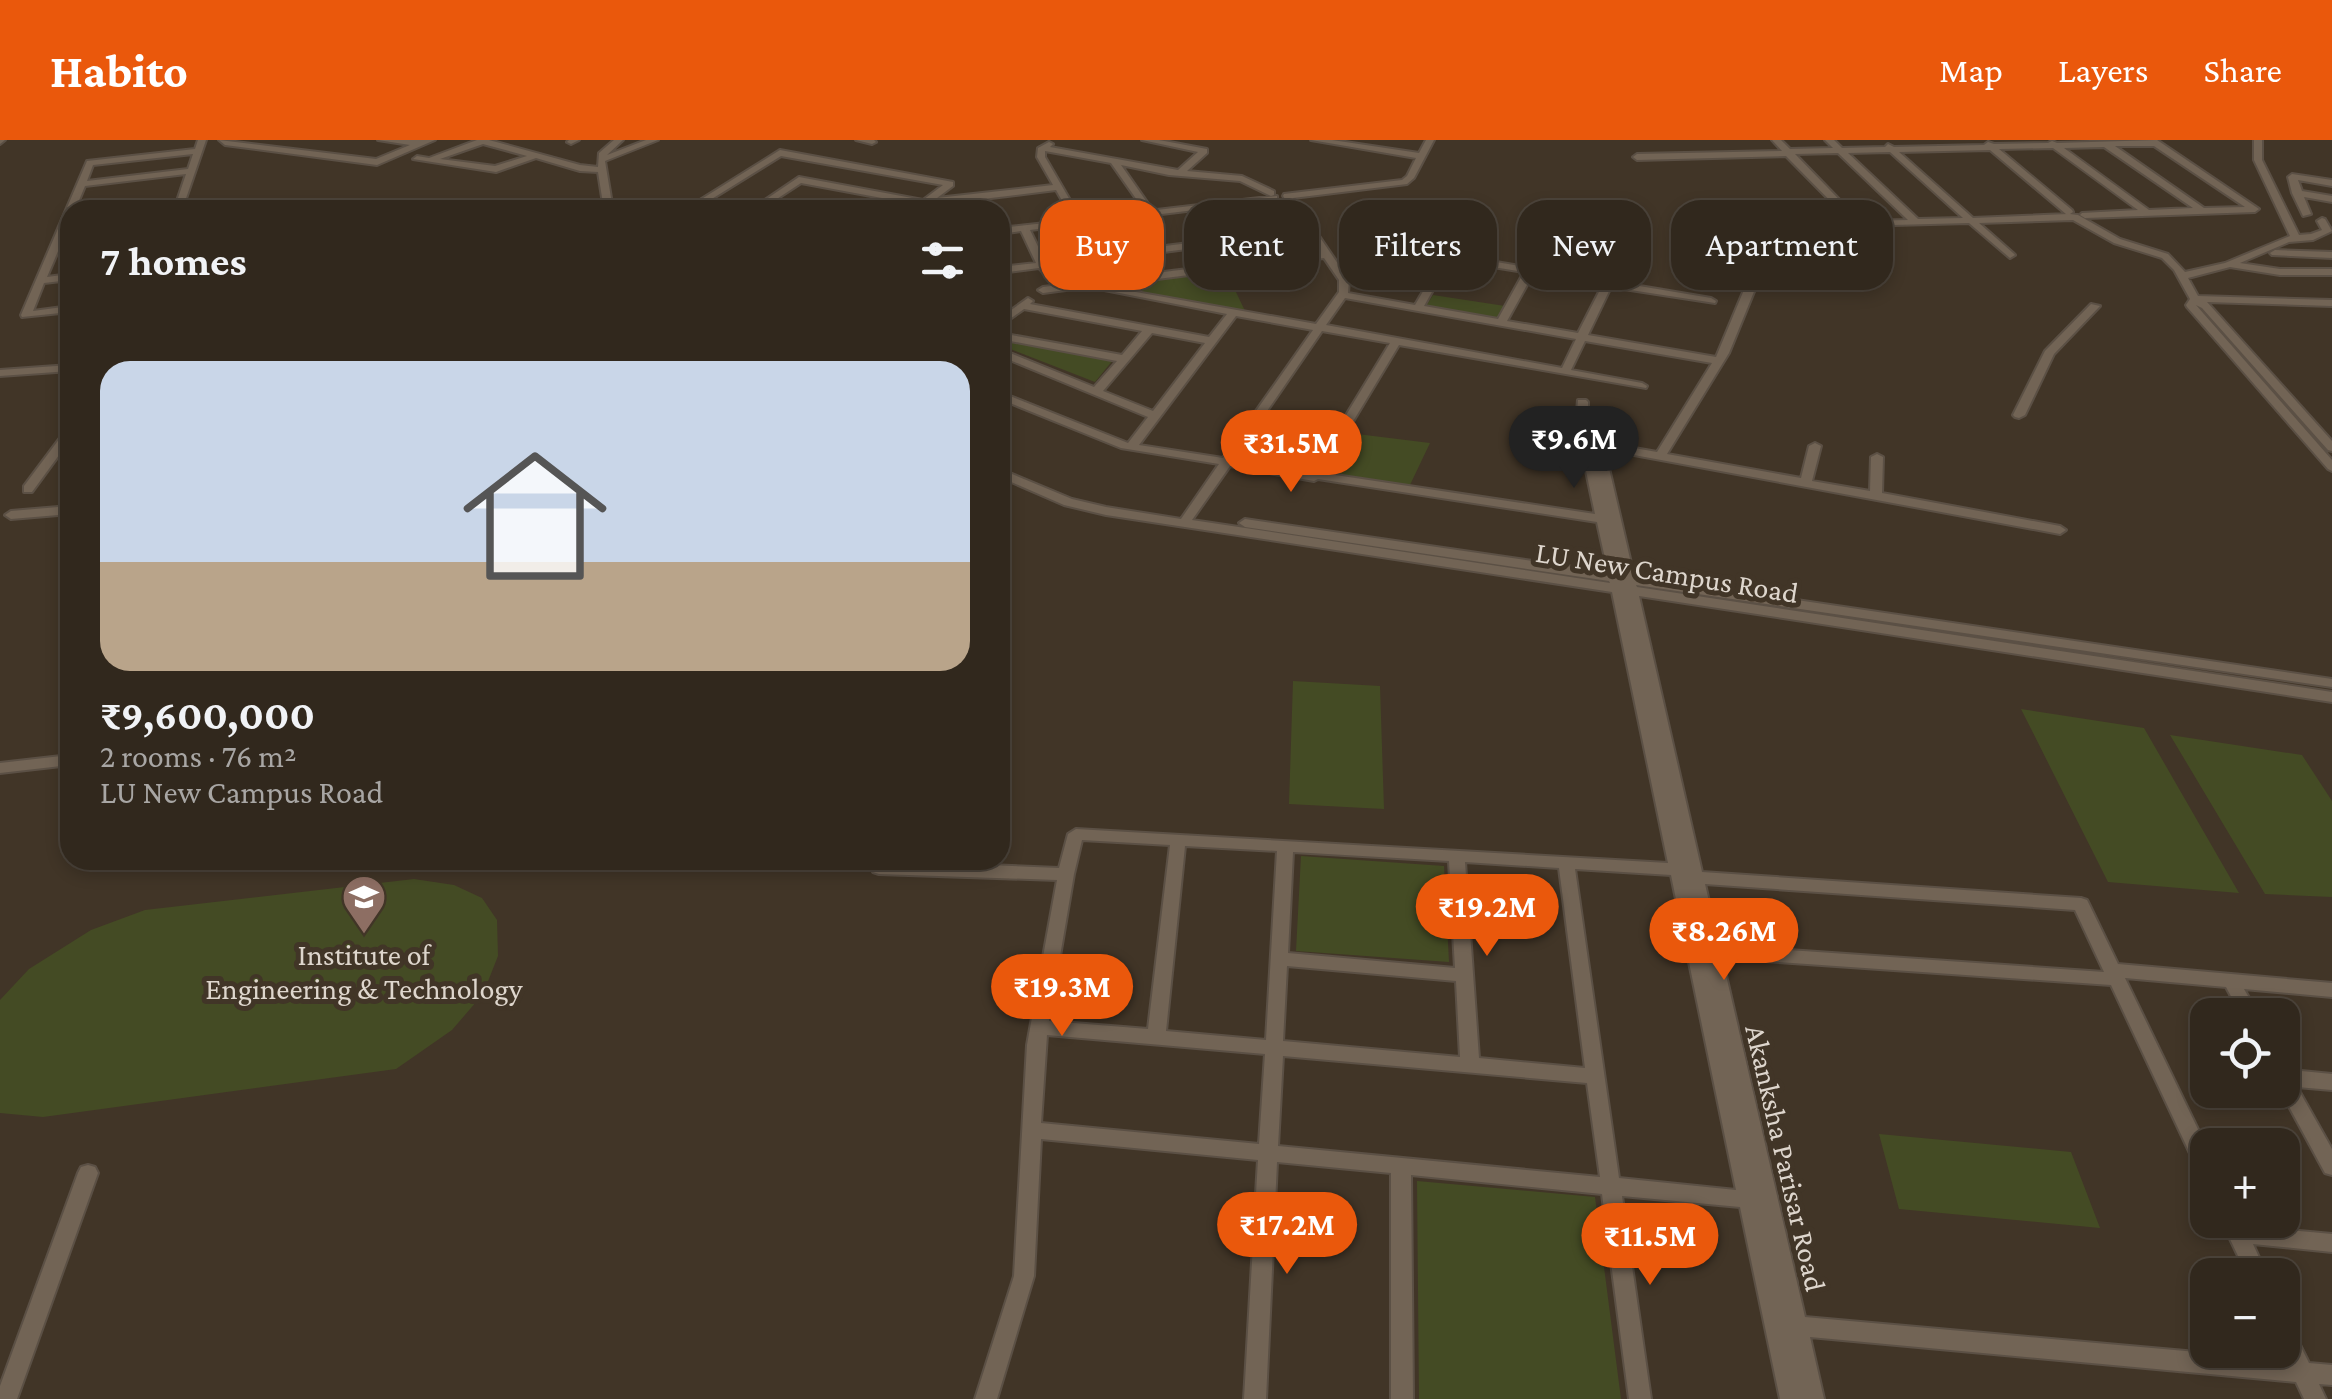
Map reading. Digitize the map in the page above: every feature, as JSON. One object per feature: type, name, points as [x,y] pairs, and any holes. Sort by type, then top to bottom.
[{"type":"street","points":[[181,200],[202,140]]},
{"type":"street","points":[[223,140],[377,162],[425,142]]},
{"type":"street","points":[[293,151],[307,140]]},
{"type":"street","points":[[382,140],[425,142]]},
{"type":"street","points":[[534,156],[496,169],[422,160],[484,140],[534,156],[599,166],[654,140]]},
{"type":"street","points":[[599,166],[594,156],[611,140]]},
{"type":"street","points":[[603,200],[599,166],[603,153],[619,140]]},
{"type":"street","points":[[860,140],[872,142]]},
{"type":"street","points":[[1055,140],[1043,148],[1041,157],[1065,200]]},
{"type":"street","points":[[1146,140],[1204,151],[1180,172]]},
{"type":"street","points":[[1315,140],[1422,156]]},
{"type":"street","points":[[1164,206],[1404,182],[1430,140]]},
{"type":"street","points":[[1638,156],[1788,152],[1840,150],[1892,149],[1991,143],[2154,141],[2255,208],[1858,224],[1788,152],[1776,140]]},
{"type":"street","points":[[1829,140],[1916,222]]},
{"type":"street","points":[[1881,140],[2010,255]]},
{"type":"street","points":[[2258,140],[2258,160],[2294,234]]},
{"type":"street","points":[[2102,142],[2201,210]]},
{"type":"street","points":[[1991,143],[2077,215],[2117,241],[2165,256],[2184,278],[2194,298],[2206,306],[2332,448]]},
{"type":"street","points":[[2052,143],[2146,212]]},
{"type":"street","points":[[1043,148],[1242,179],[1279,195],[1344,280],[1342,295],[1187,519]]},
{"type":"street","points":[[75,200],[90,162],[196,151]]},
{"type":"street","points":[[704,200],[780,153],[950,184],[929,200]]},
{"type":"street","points":[[1114,162],[1142,200]]},
{"type":"street","points":[[82,184],[190,171]]},
{"type":"street","points":[[2306,215],[2292,178],[2332,183]]},
{"type":"street","points":[[769,200],[799,180],[909,200]]},
{"type":"street","points":[[952,200],[1058,188]]},
{"type":"street","points":[[2296,193],[2332,199]]},
{"type":"street","points":[[1246,200],[1279,195]]},
{"type":"street","points":[[2184,278],[2245,266],[2275,253],[2306,215]]},
{"type":"street","points":[[2184,278],[2228,265],[2294,234],[2314,238],[2327,231],[2327,218],[2306,215]]},
{"type":"street","points":[[1010,227],[1040,223]]},
{"type":"street","points":[[1010,228],[1040,225]]},
{"type":"street","points":[[1024,228],[1040,257]]},
{"type":"street","points":[[60,234],[26,315],[60,310]]},
{"type":"street","points":[[2275,253],[2332,255]]},
{"type":"street","points":[[1319,256],[1326,255]]},
{"type":"street","points":[[1010,269],[1040,265]]},
{"type":"street","points":[[2228,265],[2280,272],[2332,272]]},
{"type":"street","points":[[40,281],[60,278]]},
{"type":"street","points":[[1010,315],[1042,290]]},
{"type":"street","points":[[1102,290],[1642,386]]},
{"type":"street","points":[[1418,308],[1428,290]]},
{"type":"street","points":[[1501,323],[1519,290]]},
{"type":"street","points":[[1565,372],[1605,290]]},
{"type":"street","points":[[1650,290],[1711,300]]},
{"type":"street","points":[[1660,456],[1718,362],[1748,290]]},
{"type":"street","points":[[1342,295],[1718,362]]},
{"type":"street","points":[[2194,298],[2332,300]]},
{"type":"street","points":[[2194,298],[2191,305],[2331,466]]},
{"type":"street","points":[[1022,306],[1212,342]]},
{"type":"street","points":[[2019,415],[2049,353],[2094,306]]},
{"type":"street","points":[[1131,447],[1233,313]]},
{"type":"street","points":[[1096,392],[1149,330]]},
{"type":"street","points":[[1010,338],[1124,359]]},
{"type":"street","points":[[1314,477],[1396,341]]},
{"type":"street","points":[[1010,356],[1155,416]]},
{"type":"street","points":[[0,370],[60,365]]},
{"type":"street","points":[[1010,399],[1131,447],[1601,519]]},
{"type":"street","points":[[1582,402],[1582,423],[1601,519],[1622,584]]},
{"type":"street","points":[[28,489],[60,446]]},
{"type":"street","points":[[1622,584],[1600,449],[1606,446],[2060,530]]},
{"type":"street","points":[[1806,482],[1815,446]]},
{"type":"street","points":[[1876,457],[1876,495]]},
{"type":"street","points":[[49,461],[60,460]]},
{"type":"street","name":"LU New Campus Road","points":[[1010,468],[1094,500],[1187,519]]},
{"type":"street","name":"LU New Campus Road","points":[[1010,478],[1068,502],[1622,584],[2332,697]]},
{"type":"street","points":[[11,515],[60,511]]},
{"type":"street","name":"LU New Campus Road","points":[[1622,584],[2332,683]]},
{"type":"street","name":"Akanksha Parisar Road","points":[[1622,584],[1675,869],[1791,1399]]},
{"type":"street","name":"Akanksha Parisar Road","points":[[1622,584],[1695,877],[1812,1399]]},
{"type":"street","points":[[0,768],[60,761]]},
{"type":"street","points":[[986,1399],[1024,1276],[1039,1027],[1076,834],[1675,869],[1695,877],[2081,904],[2190,1133]]},
{"type":"street","points":[[1156,1037],[1178,840]]},
{"type":"street","points":[[1255,1399],[1285,846]]},
{"type":"street","points":[[1458,856],[1470,1065]]},
{"type":"street","points":[[1566,863],[1640,1399]]},
{"type":"street","points":[[941,870],[1066,874]]},
{"type":"street","points":[[1712,951],[2332,990]]},
{"type":"street","points":[[1279,959],[1464,975]]},
{"type":"street","points":[[2231,981],[2240,998]]},
{"type":"street","points":[[1039,1027],[1595,1076]]},
{"type":"street","points":[[2300,1079],[2332,1082]]},
{"type":"street","points":[[2300,1108],[2332,1166]]},
{"type":"street","points":[[1032,1130],[1746,1197],[1769,1208]]},
{"type":"street","points":[[1401,1164],[1402,1399]]},
{"type":"street","points":[[6,1399],[88,1173]]},
{"type":"street","points":[[2300,1238],[2332,1243]]},
{"type":"street","points":[[1796,1326],[2332,1375]]},
{"type":"street","points":[[2300,1366],[2315,1399]]},
{"type":"green space","points":[[1184,276],[1184,290],[1235,290],[1245,311],[1128,290],[1164,290],[1164,279]]},
{"type":"green space","points":[[1433,295],[1505,306],[1496,319],[1426,306]]},
{"type":"green space","points":[[1010,342],[1113,360],[1095,382],[1010,349]]},
{"type":"green space","points":[[1349,433],[1430,443],[1409,487],[1323,475]]},
{"type":"green space","points":[[1293,681],[1380,686],[1384,809],[1289,804]]},
{"type":"green space","points":[[2021,709],[2144,728],[2239,893],[2108,882]]},
{"type":"green space","points":[[2170,735],[2302,755],[2332,801],[2332,897],[2265,894]]},
{"type":"green space","points":[[1301,856],[1444,866],[1449,962],[1296,951]]},
{"type":"green space","points":[[414,879],[454,885],[482,898],[497,920],[498,956],[483,994],[452,1030],[396,1069],[43,1117],[0,1113],[0,1000],[29,969],[91,930],[145,910]]},
{"type":"green space","points":[[1879,1134],[2071,1152],[2100,1228],[1899,1209]]},
{"type":"green space","points":[[1417,1181],[1595,1197],[1621,1399],[1419,1399]]},
{"type":"place","name":"Institute of Engineering & Technology","points":[[364,935]]}]
